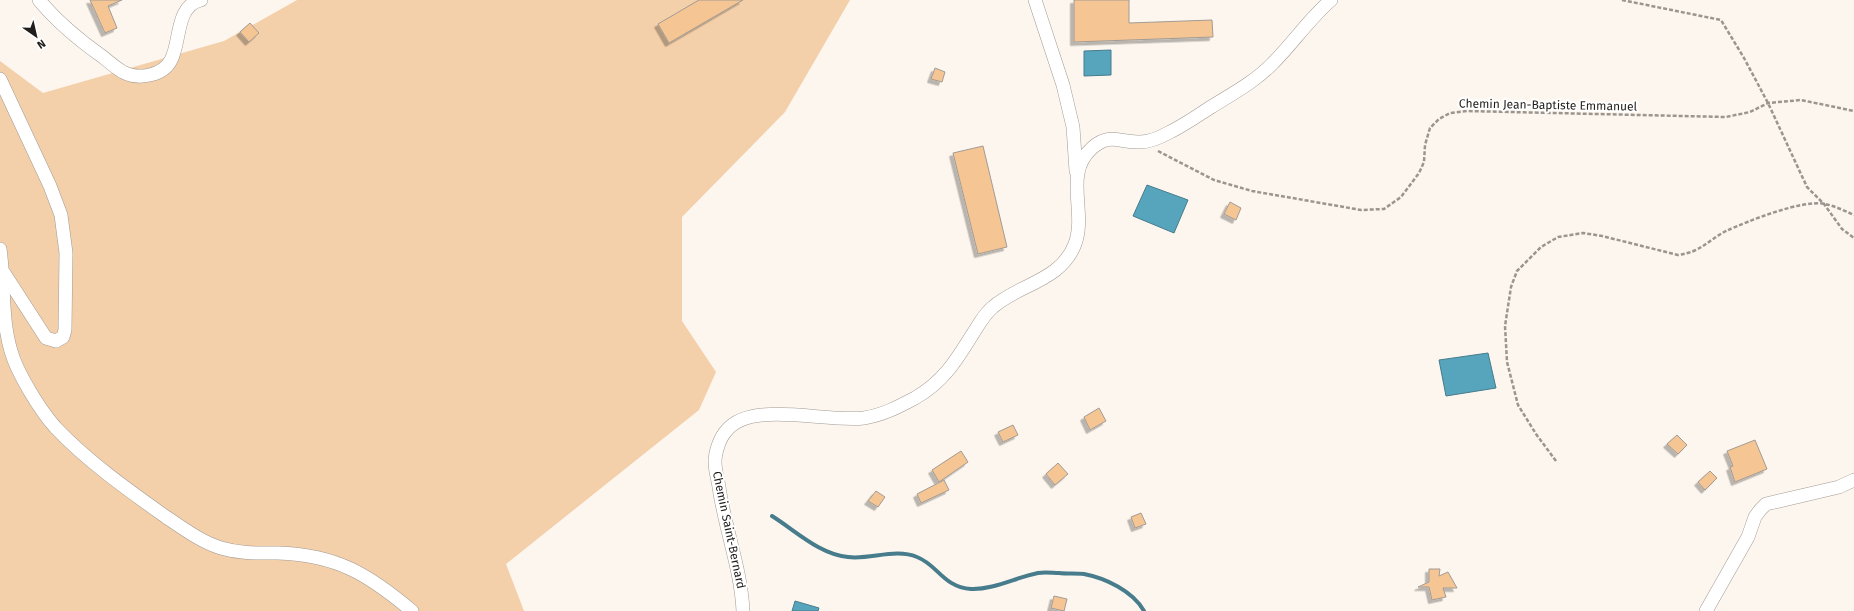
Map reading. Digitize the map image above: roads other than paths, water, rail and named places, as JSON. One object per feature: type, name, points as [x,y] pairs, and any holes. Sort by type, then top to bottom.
[{"type":"street","points":[[39,0],[55,19],[87,46],[123,72],[136,76],[162,72],[172,60],[184,14],[195,1]]},
{"type":"street","name":"Chemin Saint-Bernard","points":[[743,611],[742,594],[722,508],[715,461],[720,440],[726,430],[736,422],[750,416],[773,413],[822,418],[864,418],[886,413],[918,396],[946,374],[956,362],[983,318],[993,306],[1003,299],[1042,280],[1062,264],[1075,243],[1078,226],[1073,127],[1062,85],[1035,0]]},
{"type":"street","points":[[1076,172],[1083,158],[1092,148],[1102,141],[1112,138],[1139,142],[1150,141],[1170,133],[1235,93],[1272,65],[1331,0]]},
{"type":"street","points":[[0,79],[50,186],[61,215],[66,253],[65,330],[63,337],[56,341],[46,338],[4,273]]},
{"type":"street","points":[[0,249],[4,273],[5,324],[11,352],[24,381],[55,426],[88,457],[133,494],[201,539],[221,548],[249,554],[279,553],[314,557],[344,565],[388,591],[412,611]]},
{"type":"street","points":[[1706,611],[1741,551],[1760,510],[1766,504],[1839,487],[1854,480]]},
{"type":"water","points":[[1111,50],[1111,75],[1084,76],[1084,51]]},
{"type":"water","points":[[1147,185],[1188,200],[1174,233],[1133,216]]},
{"type":"water","points":[[1488,353],[1496,388],[1446,396],[1439,360]]},
{"type":"water","points":[[795,601],[819,608],[818,611],[792,611]]},
{"type":"waterway","points":[[772,516],[808,541],[837,555],[848,557],[865,557],[900,554],[917,557],[930,565],[947,580],[962,587],[979,589],[1038,573],[1084,574],[1118,586],[1133,597],[1144,611]]}]
